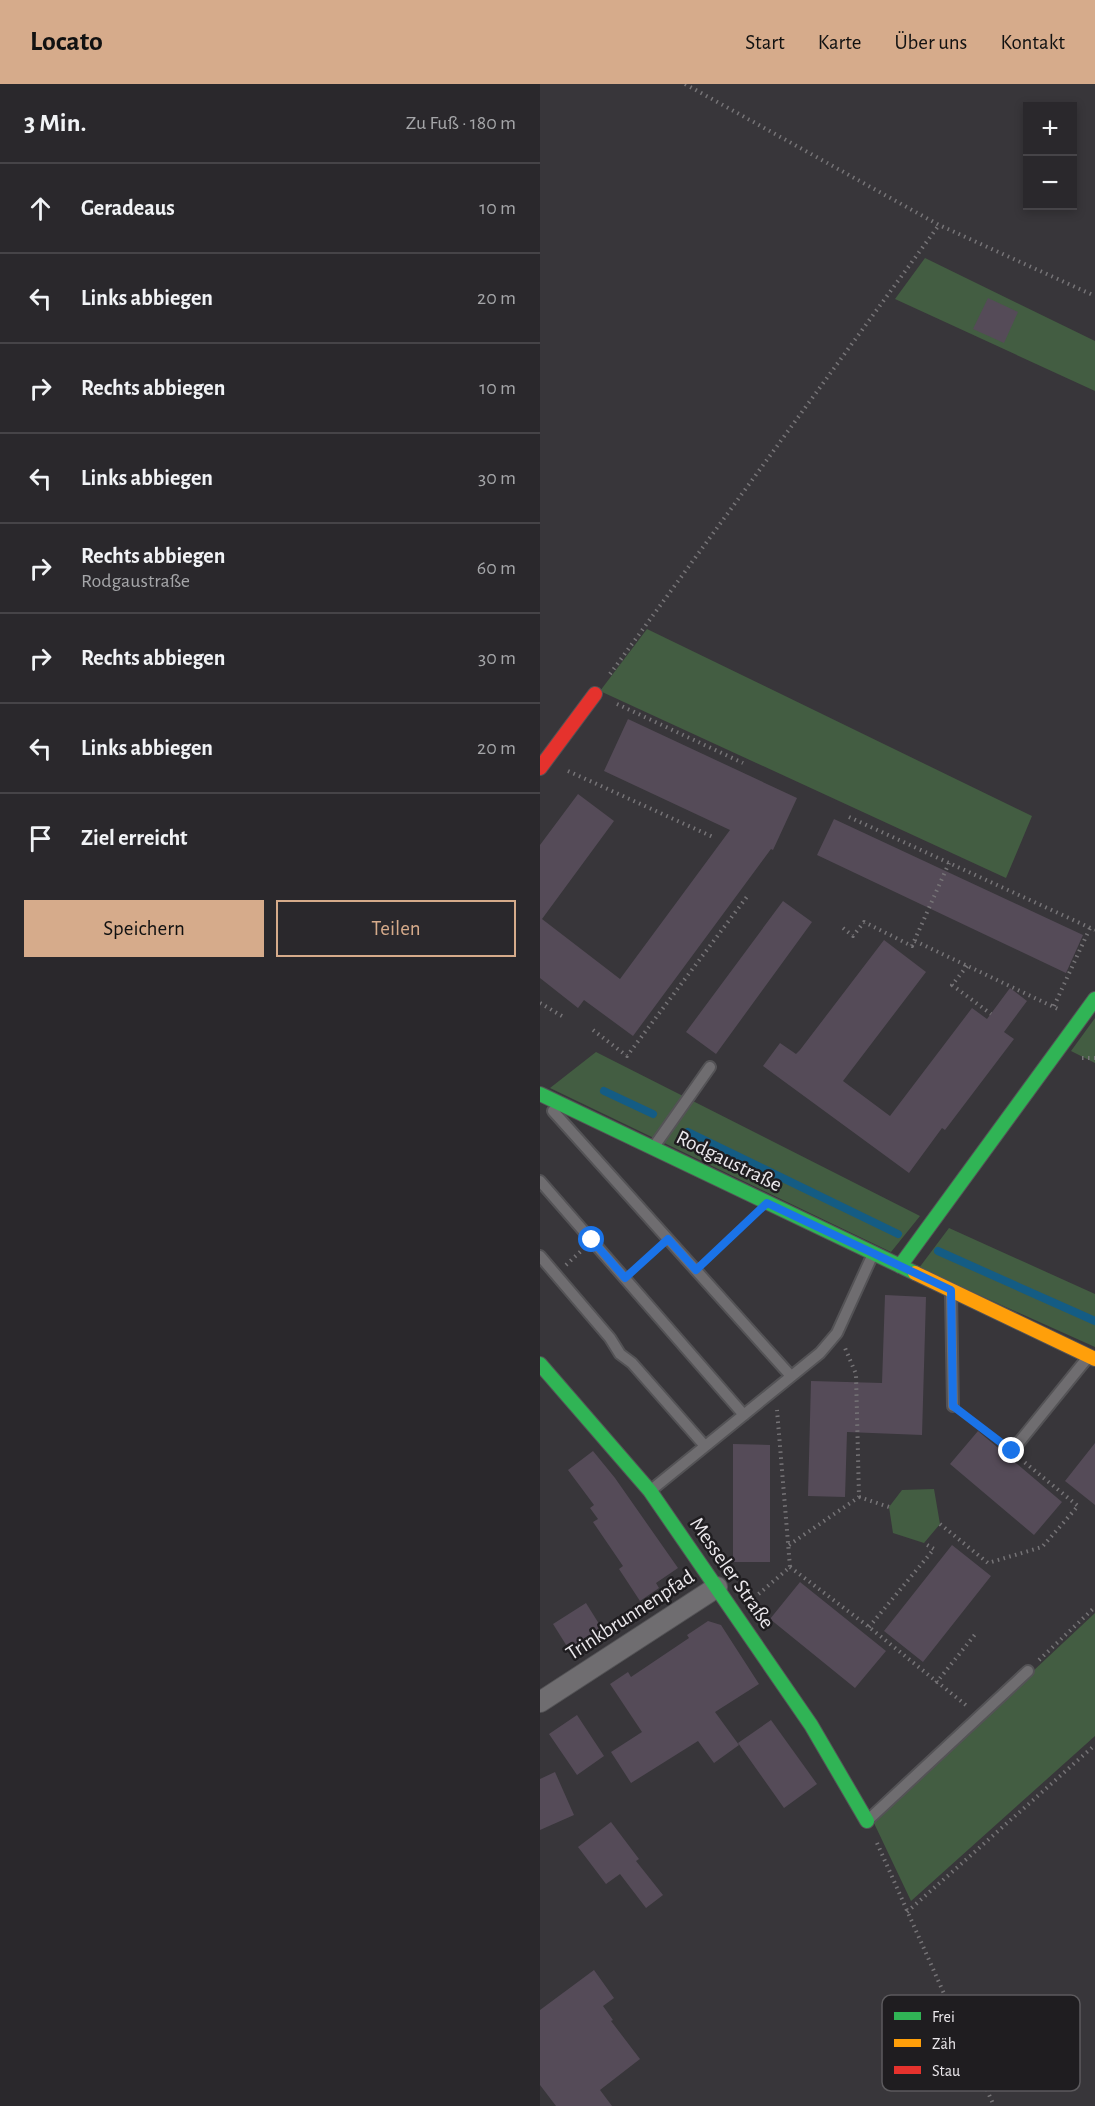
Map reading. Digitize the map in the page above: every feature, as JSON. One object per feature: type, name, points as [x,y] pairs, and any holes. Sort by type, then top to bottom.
[{"type":"street","points":[[543,764],[595,694]]},
{"type":"street","points":[[900,1266],[1095,999]]},
{"type":"street","name":"Rodgaustraße","points":[[540,1095],[1092,1357]]},
{"type":"street","name":"Messeler Straße","points":[[540,1364],[650,1491],[811,1725],[867,1821]]},
{"type":"street","name":"Trinkbrunnenpfad","points":[[540,1702],[717,1587]]},
{"type":"lane","points":[[653,1148],[710,1067]]},
{"type":"lane","points":[[540,1095],[791,1376]]},
{"type":"lane","points":[[540,1181],[744,1415]]},
{"type":"lane","points":[[650,1491],[820,1353],[837,1333],[873,1253]]},
{"type":"lane","points":[[540,1256],[610,1338],[620,1354],[632,1363],[705,1446]]},
{"type":"lane","points":[[951,1290],[953,1406]]},
{"type":"lane","points":[[1012,1451],[1092,1357]]},
{"type":"lane","points":[[867,1821],[1028,1671]]},
{"type":"path","points":[[685,84],[939,225],[1095,296]]},
{"type":"path","points":[[743,763],[595,694],[939,225]]},
{"type":"path","points":[[543,764],[713,837]]},
{"type":"path","points":[[849,817],[1093,929],[1054,1006]]},
{"type":"path","points":[[843,928],[853,936],[864,922],[912,946],[949,863]]},
{"type":"path","points":[[593,1030],[627,1056],[749,894]]},
{"type":"path","points":[[915,941],[1081,1019]]},
{"type":"path","points":[[967,966],[952,985],[991,1014]]},
{"type":"path","points":[[540,1004],[562,1016]]},
{"type":"path","points":[[696,1270],[767,1203]]},
{"type":"path","points":[[625,1278],[668,1239]]},
{"type":"path","points":[[837,1333],[856,1374],[859,1497]]},
{"type":"path","points":[[775,1389],[790,1567]]},
{"type":"path","points":[[940,1524],[988,1563],[1042,1548],[1078,1506],[953,1406]]},
{"type":"path","points":[[859,1497],[889,1508]]},
{"type":"path","points":[[789,1545],[859,1497]]},
{"type":"path","points":[[869,1627],[934,1549],[924,1543]]},
{"type":"path","points":[[790,1567],[979,1716]]},
{"type":"path","points":[[735,1614],[790,1567]]},
{"type":"path","points":[[1028,1671],[1095,1607]]},
{"type":"path","points":[[936,1683],[977,1632]]},
{"type":"path","points":[[907,1912],[1095,1744]]},
{"type":"path","points":[[867,1821],[944,1995]]},
{"type":"path","points":[[987,2091],[994,2106]]},
{"type":"green space","points":[[925,258],[1095,341],[1095,391],[895,299]]},
{"type":"green space","points":[[647,629],[1032,816],[1006,878],[600,691]]},
{"type":"green space","points":[[1095,1018],[1095,1063],[1071,1051]]},
{"type":"green space","points":[[596,1052],[920,1216],[891,1252],[550,1088]]},
{"type":"green space","points":[[949,1228],[1095,1294],[1095,1347],[919,1268]]},
{"type":"green space","points":[[934,1489],[940,1524],[924,1543],[893,1533],[889,1507],[902,1490]]},
{"type":"green space","points":[[1095,1613],[1095,1736],[911,1901],[873,1821]]},
{"type":"building","points":[[988,298],[1018,312],[1004,343],[973,329]]},
{"type":"building","points":[[628,719],[797,798],[773,850],[771,849],[633,1036],[584,1000],[578,1008],[540,978],[540,845],[578,794],[614,821],[542,919],[620,979],[730,830],[604,771]]},
{"type":"building","points":[[834,819],[1083,935],[1066,973],[817,855]]},
{"type":"building","points":[[783,901],[812,922],[716,1054],[686,1032]]},
{"type":"building","points":[[884,940],[926,972],[843,1081],[890,1116],[972,1008],[987,1019],[1010,988],[1027,1001],[1004,1032],[1014,1039],[945,1130],[942,1128],[909,1173],[763,1066],[780,1043],[796,1054],[800,1050]]},
{"type":"building","points":[[885,1295],[926,1297],[922,1435],[847,1432],[845,1497],[808,1496],[811,1381],[882,1383]]},
{"type":"building","points":[[978,1431],[1062,1502],[1034,1535],[950,1464]]},
{"type":"building","points":[[1095,1443],[1095,1505],[1065,1481]]},
{"type":"building","points":[[733,1444],[770,1445],[770,1562],[733,1562]]},
{"type":"building","points":[[593,1451],[615,1478],[678,1568],[656,1583],[659,1588],[640,1601],[619,1569],[623,1566],[593,1522],[598,1519],[590,1508],[594,1505],[568,1470]]},
{"type":"building","points":[[952,1545],[991,1576],[923,1662],[884,1631]]},
{"type":"building","points":[[800,1582],[886,1651],[855,1688],[770,1619]]},
{"type":"building","points":[[586,1603],[606,1635],[573,1656],[553,1624]]},
{"type":"building","points":[[708,1621],[721,1625],[759,1684],[715,1712],[739,1745],[714,1763],[698,1741],[631,1783],[611,1752],[642,1732],[610,1684],[628,1672],[631,1677],[689,1638],[687,1635]]},
{"type":"building","points":[[577,1715],[604,1756],[577,1775],[549,1734]]},
{"type":"building","points":[[771,1720],[817,1784],[784,1808],[738,1743]]},
{"type":"building","points":[[555,1772],[574,1815],[540,1830],[540,1779]]},
{"type":"building","points":[[611,1822],[639,1859],[636,1861],[663,1895],[646,1908],[620,1874],[606,1884],[578,1847]]},
{"type":"building","points":[[594,1970],[614,1998],[603,2006],[613,2020],[611,2021],[640,2059],[600,2090],[612,2106],[556,2106],[540,2085],[540,2010]]},
{"type":"waterway","points":[[604,1091],[653,1114]]},
{"type":"waterway","points":[[688,1132],[898,1234]]},
{"type":"waterway","points":[[938,1251],[1095,1321]]},
{"type":"traffic: fast","points":[[900,1266],[1095,999]]},
{"type":"traffic: fast","points":[[540,1094],[915,1273]]},
{"type":"traffic: fast","points":[[540,1364],[650,1491],[811,1725],[867,1821]]},
{"type":"traffic: slow","points":[[915,1273],[1095,1359]]},
{"type":"traffic: jam","points":[[540,768],[595,694]]},
{"type":"route","points":[[592,1240],[625,1278],[668,1239],[696,1270],[767,1203],[951,1290],[953,1406],[1012,1451]]}]
